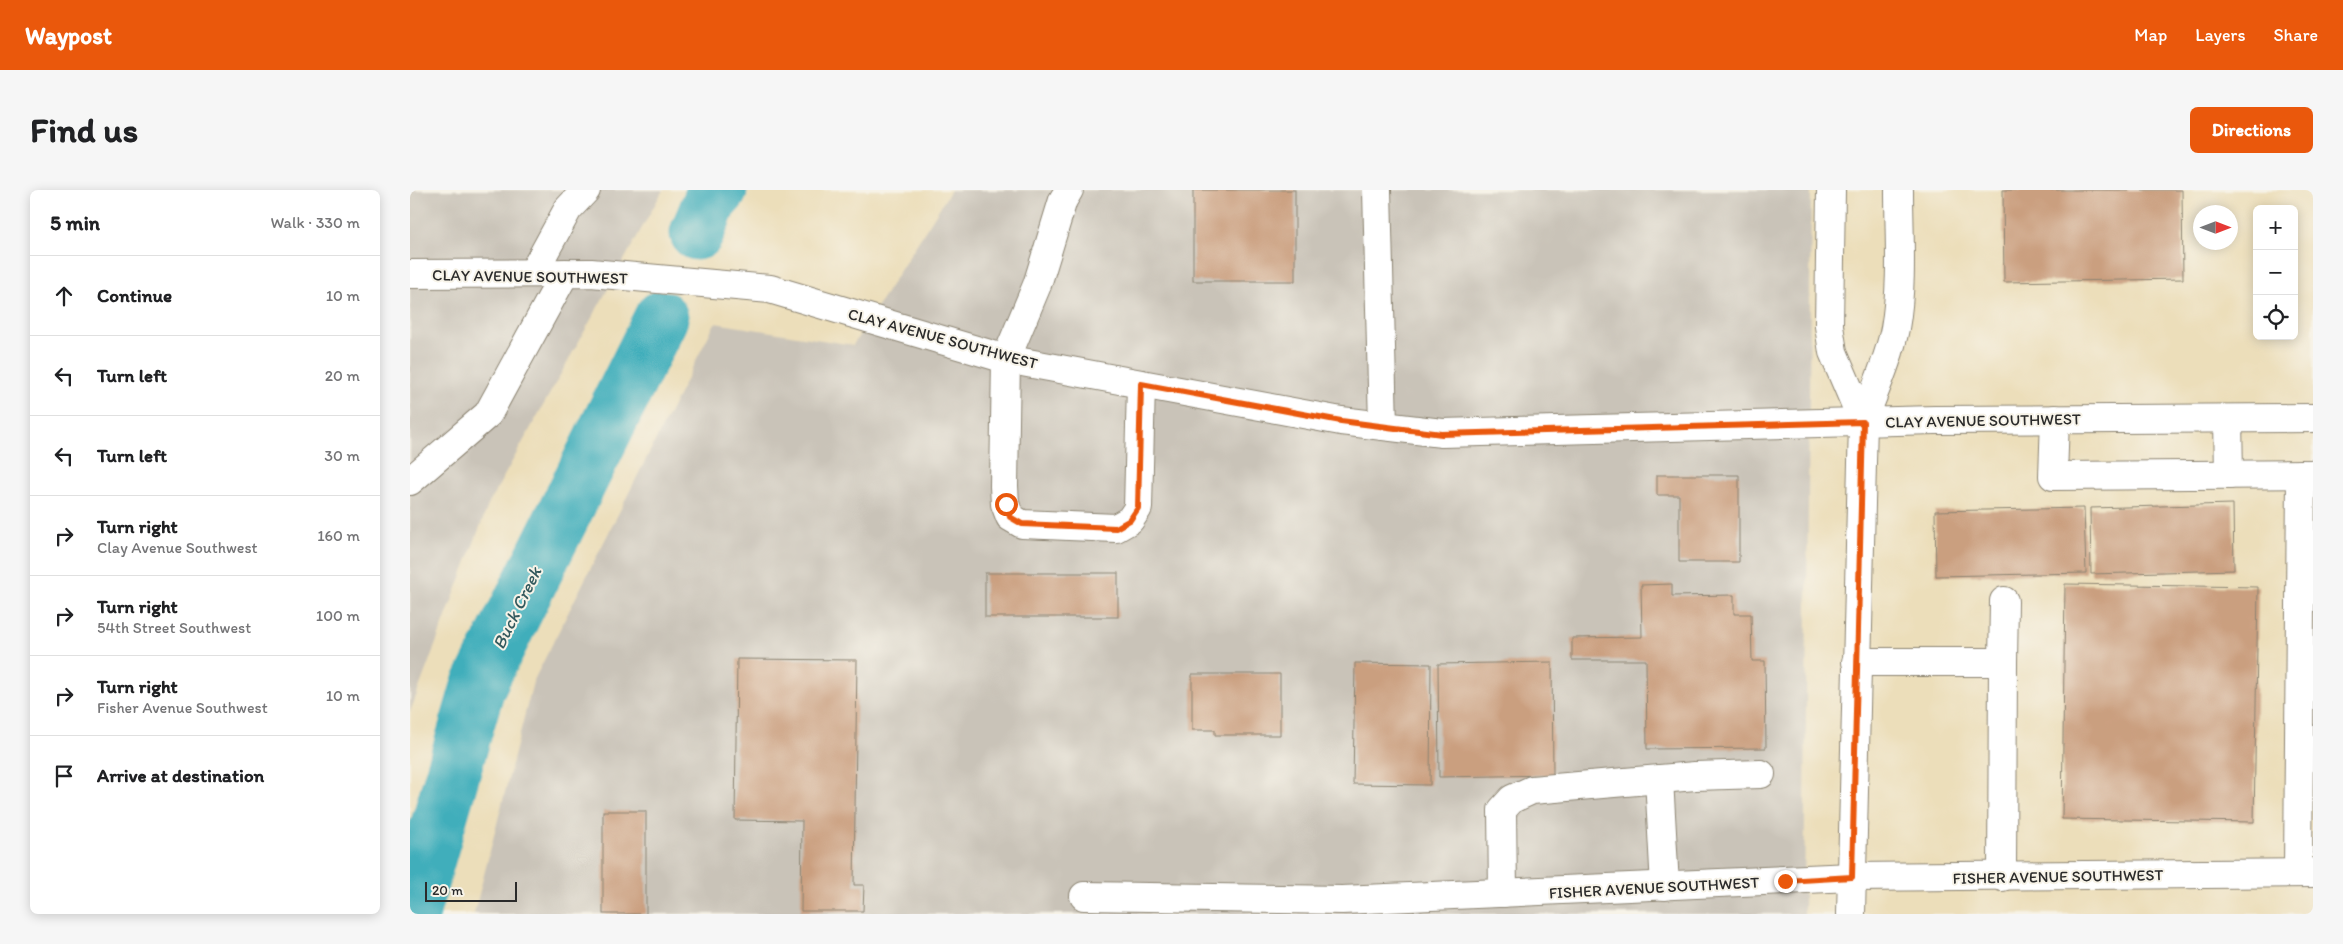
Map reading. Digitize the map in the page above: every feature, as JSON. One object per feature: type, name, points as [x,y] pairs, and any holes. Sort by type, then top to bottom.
[{"type":"street","points":[[533,273],[568,209],[586,190]]},
{"type":"street","points":[[1069,190],[1063,200],[1037,285],[1006,358],[1006,504],[1010,517],[1022,524],[1116,528],[1130,520],[1138,508],[1141,384]]},
{"type":"street","points":[[1377,190],[1382,426]]},
{"type":"street","points":[[1831,190],[1828,326],[1833,352],[1863,422]]},
{"type":"street","points":[[1851,914],[1863,422],[1890,350],[1895,327],[1898,304],[1899,190]]},
{"type":"street","points":[[410,481],[488,414],[565,273]]},
{"type":"street","name":"CLAY AVENUE SOUTHWEST","points":[[410,274],[591,273],[770,289],[1006,358],[1341,421],[1442,434],[1863,422],[2313,418]]},
{"type":"street","points":[[2228,419],[2229,475]]},
{"type":"street","points":[[2055,420],[2053,476],[2307,474],[2306,873]]},
{"type":"street","points":[[2002,877],[2004,602]]},
{"type":"street","points":[[1856,662],[2003,662]]},
{"type":"street","points":[[1503,893],[1502,810],[1512,799],[1532,790],[1659,779],[1761,774]]},
{"type":"street","points":[[1659,779],[1665,886]]},
{"type":"street","name":"FISHER AVENUE SOUTHWEST","points":[[1084,896],[1342,900],[1852,877],[2306,873]]},
{"type":"shaded area","points":[[410,190],[663,190],[489,503],[410,712]]},
{"type":"shaded area","points":[[951,190],[1811,190],[1804,914],[474,914],[533,682],[715,323],[853,345]]},
{"type":"building","points":[[1193,190],[1295,190],[1295,281],[1193,281]]},
{"type":"building","points":[[2003,190],[2182,190],[2183,279],[2004,282]]},
{"type":"building","points":[[1657,475],[1739,475],[1739,562],[1679,562],[1679,495],[1657,495]]},
{"type":"building","points":[[2233,504],[2234,570],[2091,574],[2090,508]]},
{"type":"building","points":[[2084,508],[2086,573],[1936,576],[1935,511]]},
{"type":"building","points":[[985,573],[1118,573],[1118,617],[985,617]]},
{"type":"building","points":[[1672,584],[1672,596],[1734,595],[1734,614],[1751,614],[1752,661],[1765,661],[1766,748],[1647,749],[1646,660],[1572,660],[1572,638],[1642,637],[1641,585]]},
{"type":"building","points":[[2065,584],[2258,587],[2254,822],[2062,819]]},
{"type":"building","points":[[737,659],[857,660],[854,885],[864,885],[863,911],[801,911],[802,821],[735,820]]},
{"type":"building","points":[[1552,662],[1553,775],[1439,777],[1438,664]]},
{"type":"building","points":[[1355,663],[1431,664],[1430,785],[1353,784]]},
{"type":"building","points":[[1192,674],[1280,674],[1280,735],[1215,735],[1215,730],[1192,730]]},
{"type":"building","points":[[603,811],[646,811],[646,914],[603,914]]},
{"type":"waterway","name":"Buck Creek","points":[[697,233],[710,201],[720,190]]},
{"type":"waterway","name":"Buck Creek","points":[[412,914],[478,687],[661,318]]},
{"type":"route","points":[[1006,504],[1010,517],[1022,524],[1116,528],[1130,520],[1138,508],[1141,384],[1341,421],[1442,434],[1863,422],[1852,877],[1785,881]]}]
